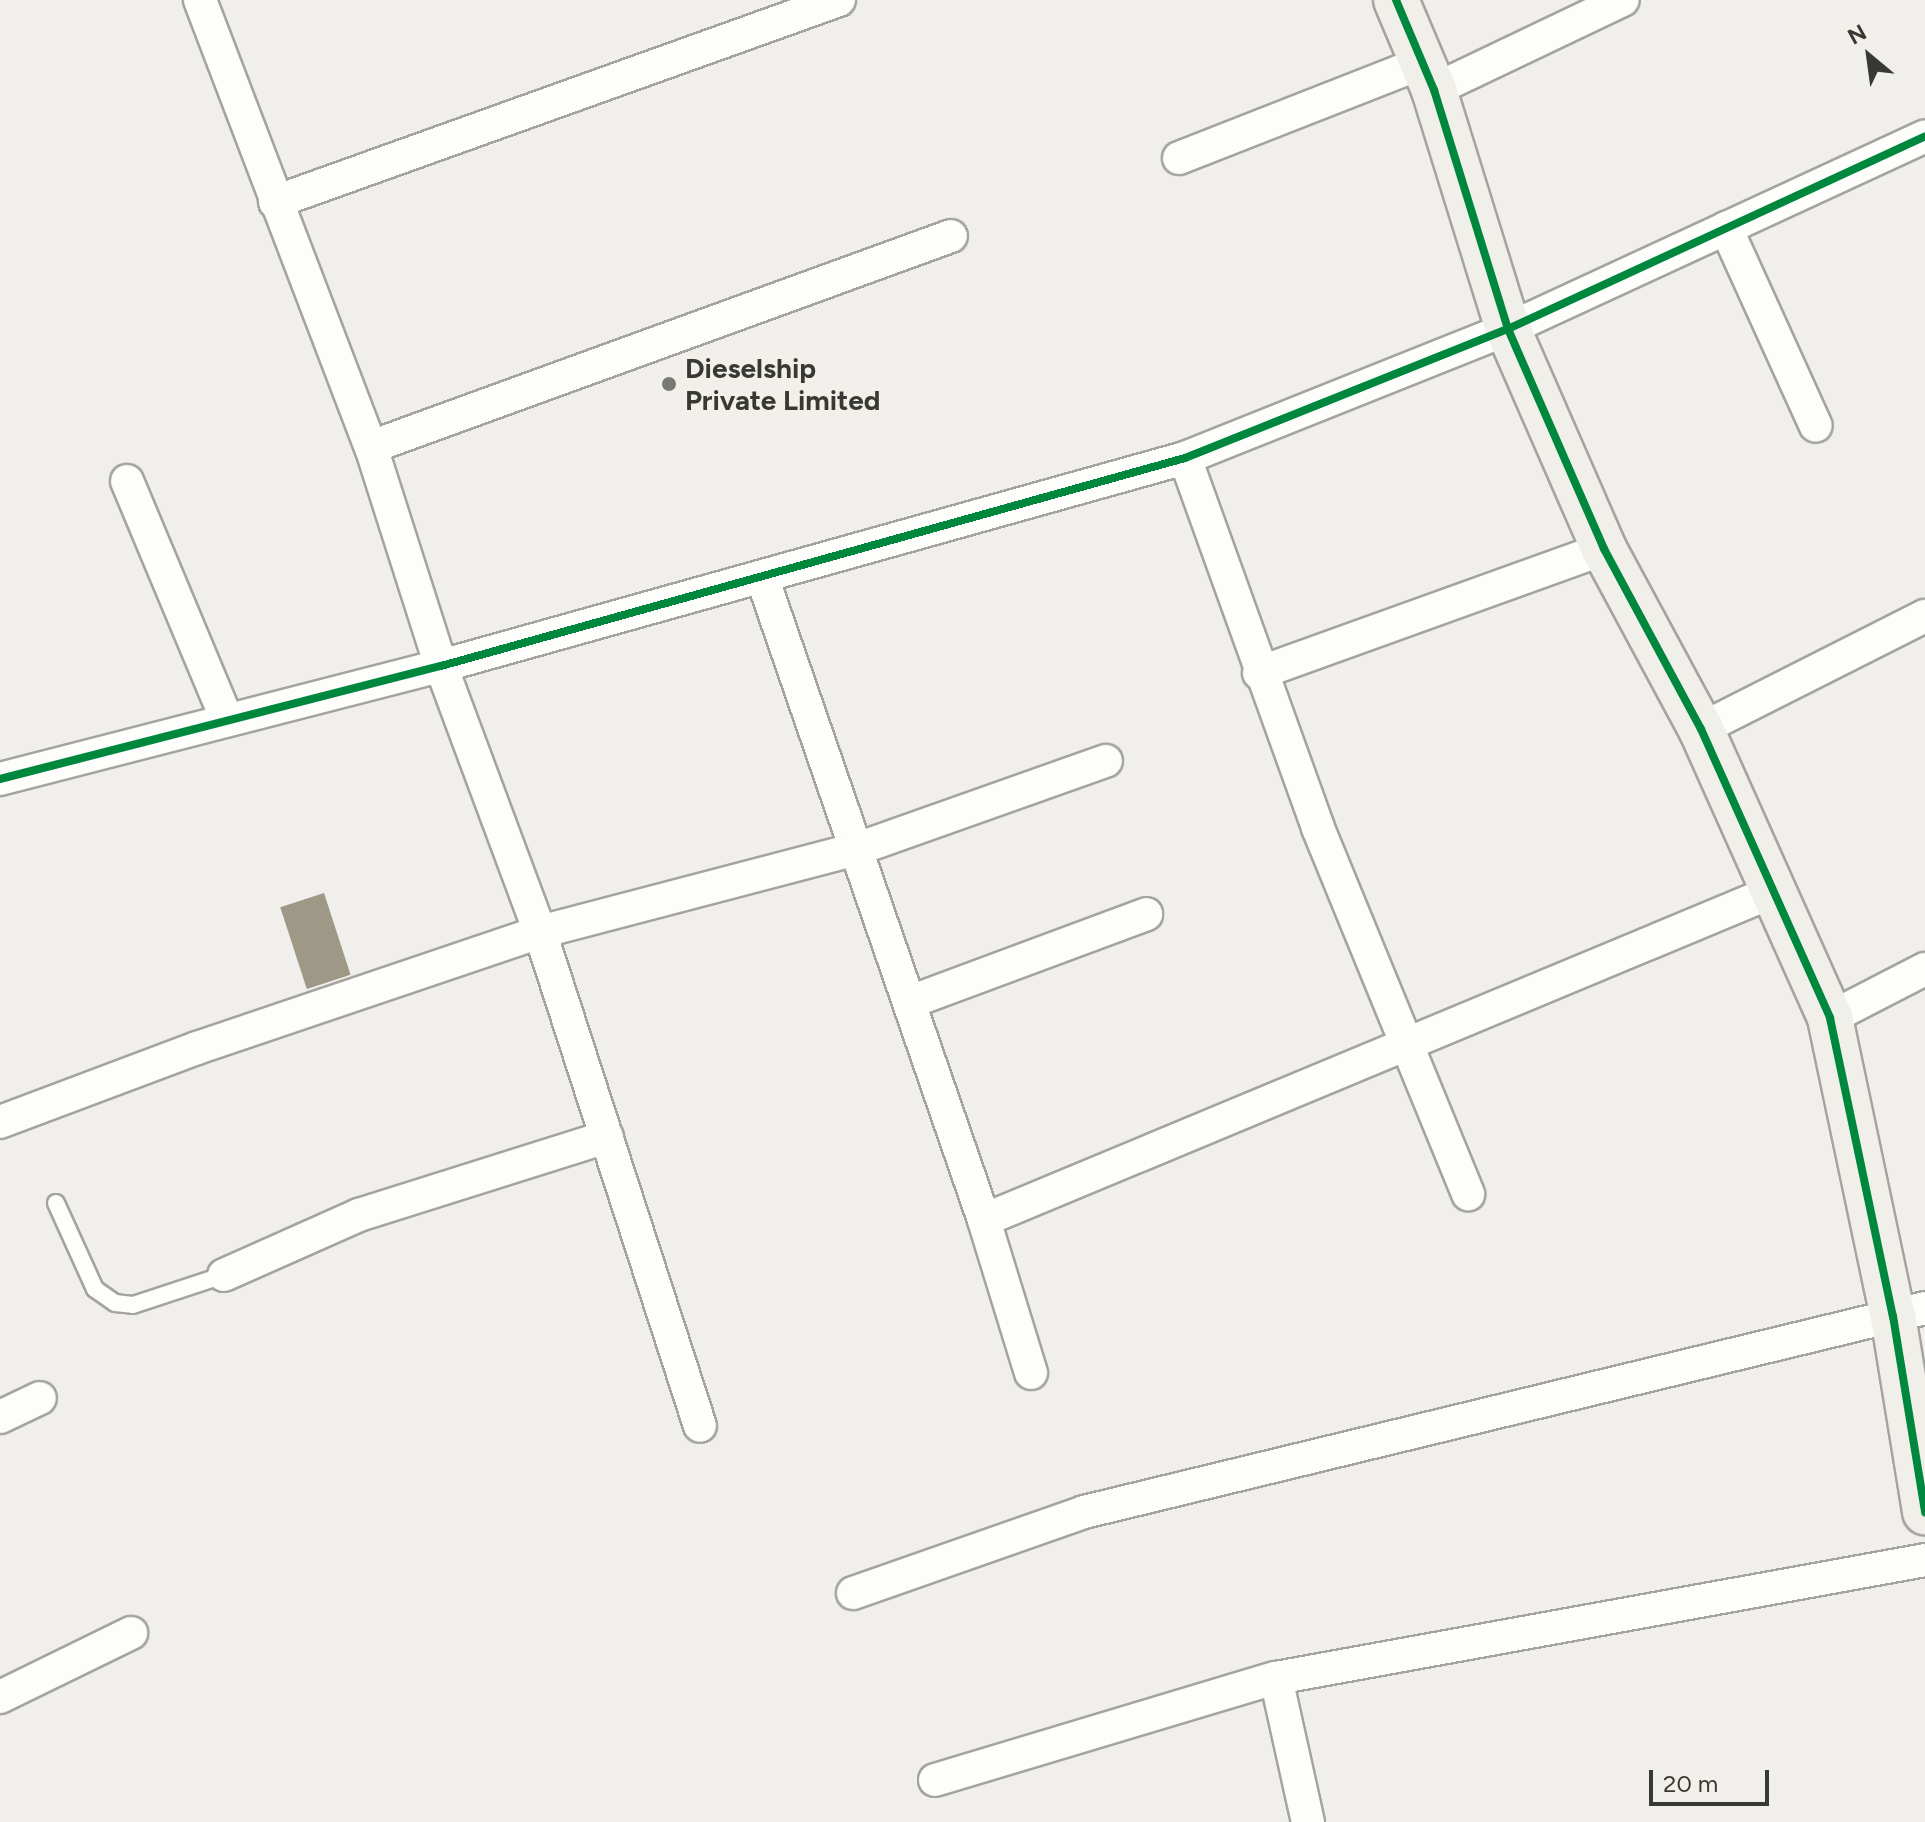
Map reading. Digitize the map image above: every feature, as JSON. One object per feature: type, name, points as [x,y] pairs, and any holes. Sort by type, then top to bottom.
[{"type":"street","points":[[200,0],[371,447],[441,666],[540,932],[700,1426]]},
{"type":"street","points":[[275,202],[839,0]]},
{"type":"street","points":[[1396,0],[1428,77],[1508,329],[1604,549],[1701,729],[1830,1018],[1909,1312],[1925,1512]]},
{"type":"street","points":[[1179,158],[1428,77],[1623,0]]},
{"type":"street","points":[[0,779],[441,666],[1185,458],[1508,329],[1925,136]]},
{"type":"street","points":[[1726,228],[1816,426]]},
{"type":"street","points":[[371,447],[951,236]]},
{"type":"street","points":[[1185,458],[1259,673],[1405,1045],[1468,1194]]},
{"type":"street","points":[[127,481],[227,720]]},
{"type":"street","points":[[1259,673],[1604,549]]},
{"type":"street","points":[[762,577],[984,1220],[1031,1373]]},
{"type":"street","points":[[1701,729],[1925,616]]},
{"type":"street","points":[[0,1122],[197,1048],[540,932],[857,849],[1106,761]]},
{"type":"street","points":[[984,1220],[1772,892]]},
{"type":"street","points":[[910,1002],[1146,914]]},
{"type":"street","points":[[1830,1018],[1925,969]]},
{"type":"street","points":[[224,1275],[359,1215],[607,1137]]},
{"type":"street","points":[[853,1593],[1084,1512],[1909,1312]]},
{"type":"street","points":[[0,1417],[40,1398]]},
{"type":"street","points":[[935,1780],[1276,1678],[1925,1560]]},
{"type":"street","points":[[0,1697],[131,1633]]},
{"type":"street","points":[[1276,1678],[1308,1822]]},
{"type":"lane","points":[[56,1203],[95,1289],[115,1303],[133,1305],[224,1275]]},
{"type":"building","points":[[324,893],[351,975],[307,989],[280,907]]},
{"type":"cycle path","points":[[1396,0],[1434,90],[1508,329],[1604,549],[1701,729],[1830,1018],[1893,1316],[1925,1512]]},
{"type":"cycle path","points":[[0,779],[441,666],[1185,458],[1508,329],[1925,136]]},
{"type":"place","name":"Dieselship Private Limited","points":[[669,384]]}]
